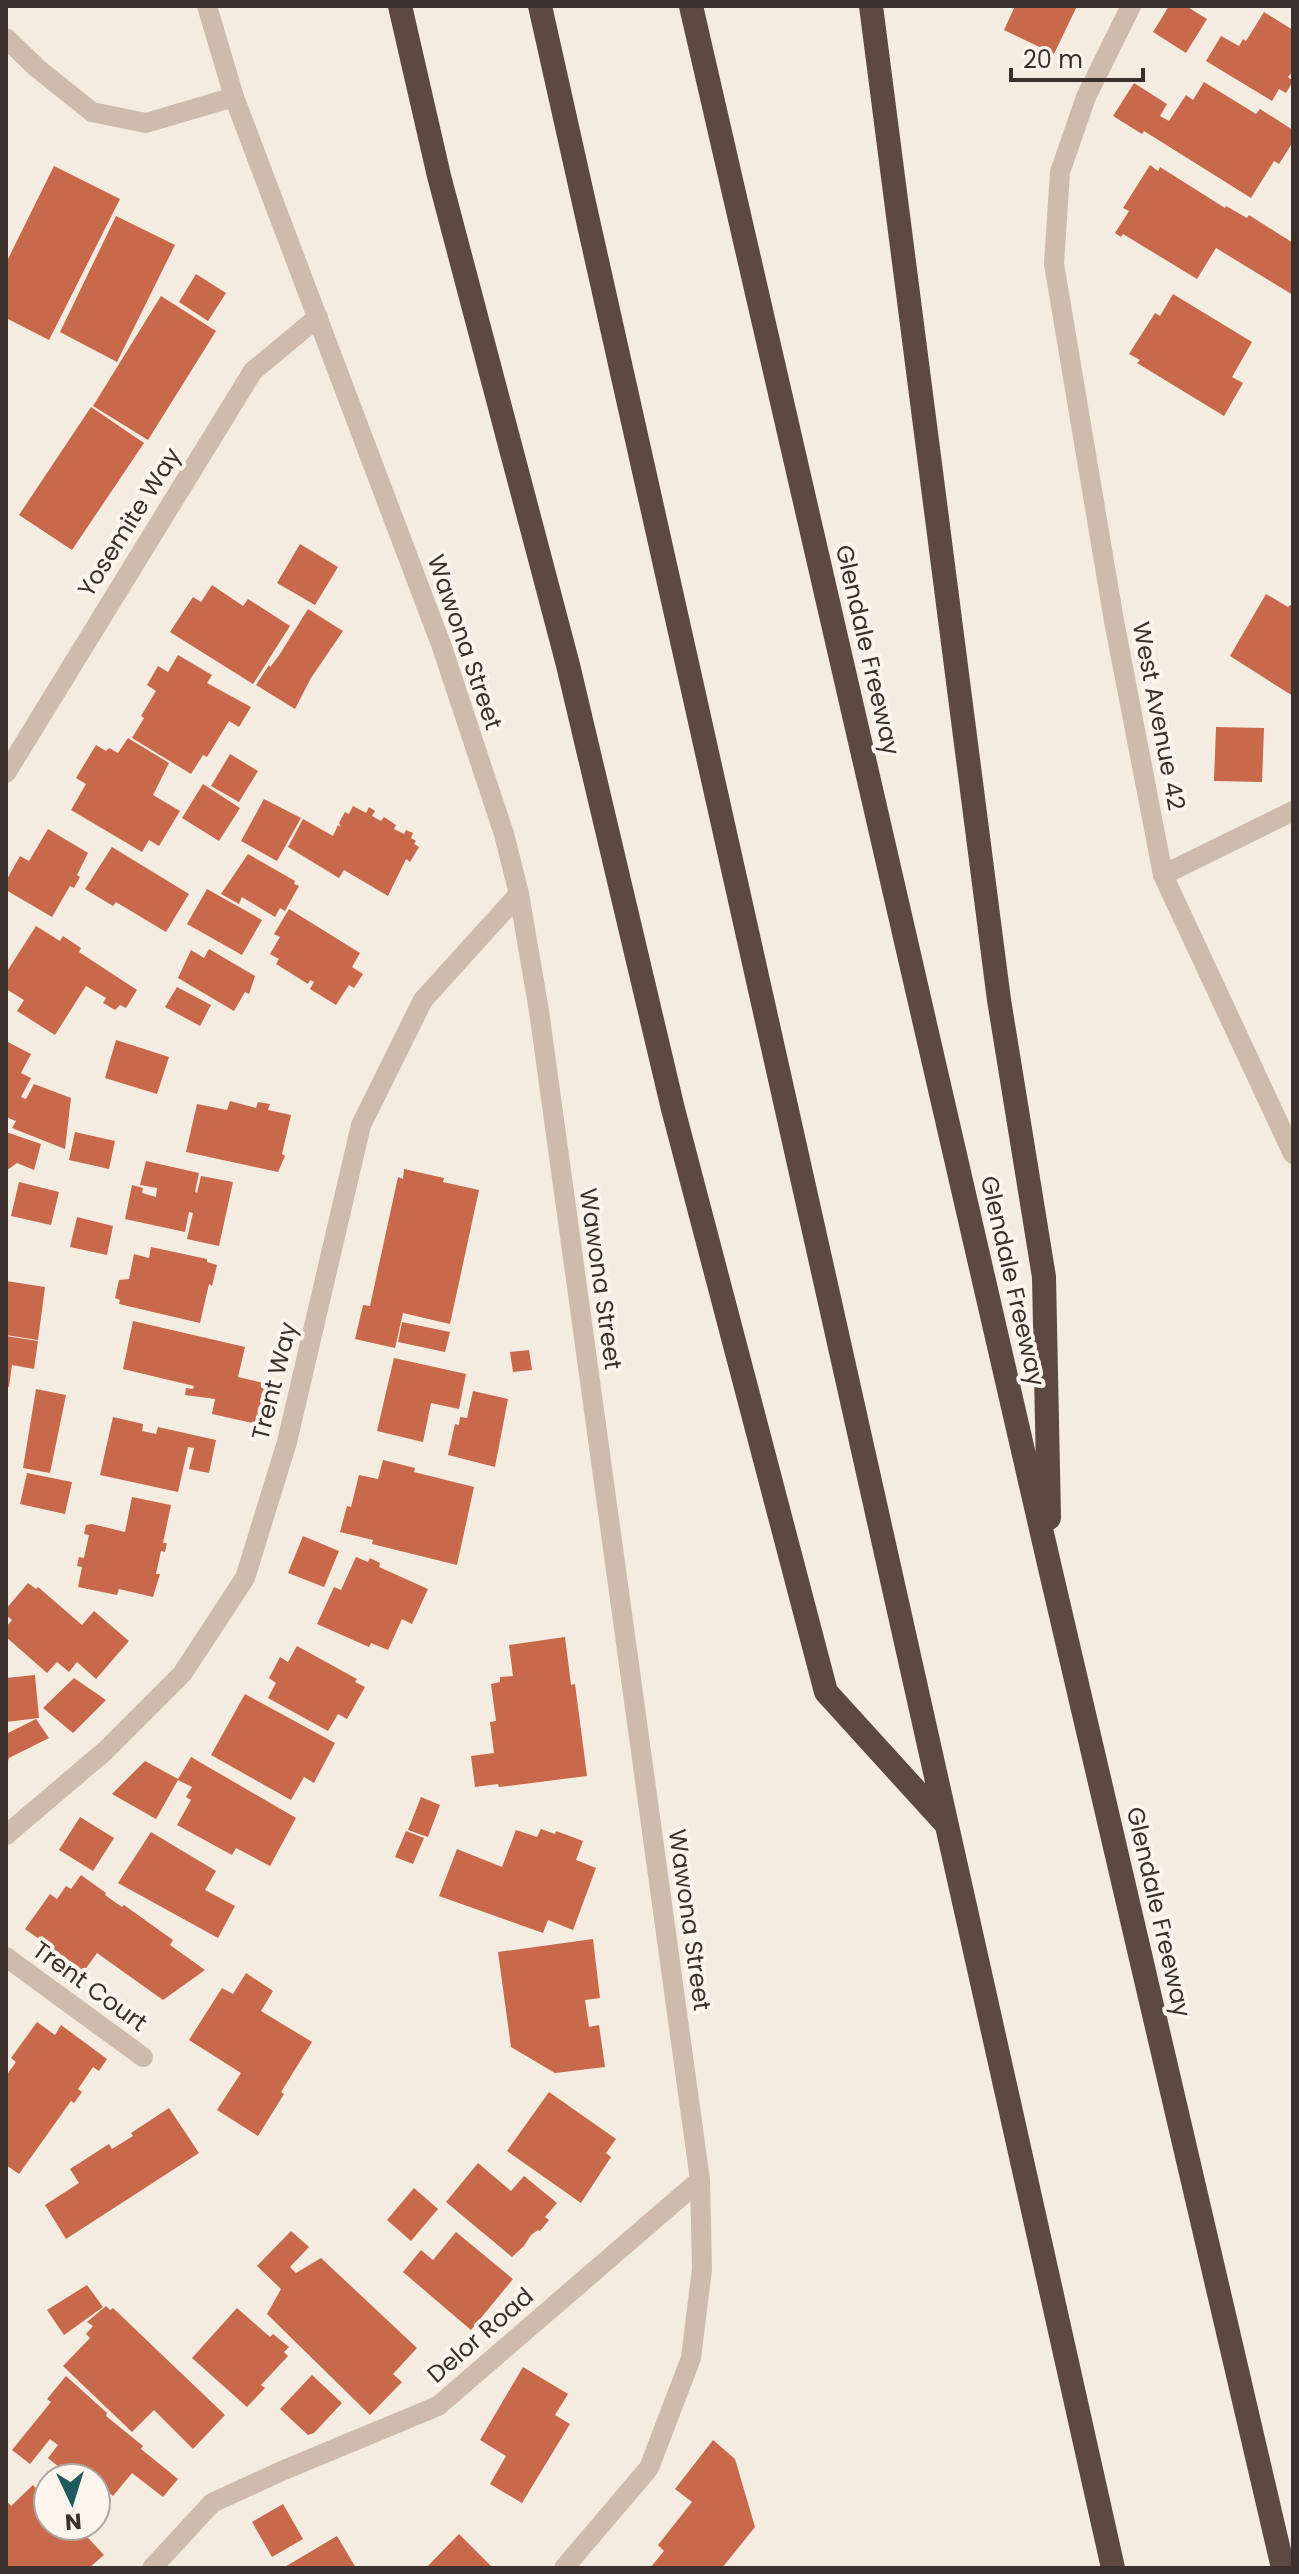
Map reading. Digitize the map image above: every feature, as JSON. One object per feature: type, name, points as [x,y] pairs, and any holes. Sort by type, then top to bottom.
[{"type":"highway","points":[[400,6],[439,176],[568,665],[673,1109],[826,1692],[947,1826]]},
{"type":"highway","points":[[540,6],[1113,2568]]},
{"type":"highway","name":"Glendale Freeway","points":[[691,6],[1283,2568]]},
{"type":"highway","points":[[871,6],[999,1000],[1044,1277],[1050,1568]]},
{"type":"street","name":"Wawona Street","points":[[207,6],[234,97],[442,647],[504,834],[519,894],[539,1011],[700,2180],[702,2269],[691,2358],[649,2468],[564,2568]]},
{"type":"street","name":"West Avenue 42","points":[[1131,6],[1086,97],[1060,172],[1054,264],[1114,621],[1163,875],[1293,1154]]},
{"type":"street","points":[[6,38],[37,68],[92,112],[146,123],[234,97]]},
{"type":"street","name":"Yosemite Way","points":[[6,773],[253,371],[318,317]]},
{"type":"street","points":[[1163,875],[1293,811]]},
{"type":"street","name":"Trent Way","points":[[6,1835],[105,1751],[182,1674],[245,1578],[287,1442],[361,1125],[423,1000],[519,894]]},
{"type":"street","name":"Trent Court","points":[[6,1957],[143,2057]]},
{"type":"street","name":"Delor Road","points":[[152,2568],[212,2503],[438,2406],[700,2180]]},
{"type":"building","points":[[1015,6],[1077,6],[1054,54],[1004,30]]},
{"type":"building","points":[[1169,6],[1186,6],[1207,19],[1186,53],[1153,32]]},
{"type":"building","points":[[1264,12],[1293,30],[1293,71],[1288,77],[1293,81],[1286,93],[1279,89],[1272,101],[1206,61],[1221,36],[1239,46],[1243,39],[1246,41]]},
{"type":"building","points":[[1204,82],[1256,114],[1260,109],[1293,130],[1293,142],[1279,164],[1274,161],[1251,198],[1144,131],[1142,134],[1113,116],[1134,83],[1167,104],[1160,116],[1169,121],[1186,95],[1193,100]]},
{"type":"building","points":[[1150,165],[1158,171],[1160,167],[1225,208],[1247,218],[1249,215],[1293,243],[1293,295],[1216,248],[1197,279],[1123,234],[1121,237],[1115,233],[1129,211],[1123,208]]},
{"type":"building","points":[[54,166],[120,199],[49,340],[6,318],[6,263]]},
{"type":"building","points":[[116,216],[175,245],[117,362],[60,332]]},
{"type":"building","points":[[196,274],[226,293],[208,321],[179,302]]},
{"type":"building","points":[[1173,294],[1252,342],[1232,377],[1243,383],[1224,416],[1137,363],[1140,360],[1129,354],[1155,313],[1160,316]]},
{"type":"building","points":[[161,296],[216,331],[148,440],[93,406]]},
{"type":"building","points":[[91,407],[144,443],[72,550],[19,515]]},
{"type":"building","points":[[300,544],[338,567],[315,605],[277,583]]},
{"type":"building","points":[[212,585],[243,606],[248,599],[290,626],[253,684],[170,632],[193,597],[201,602]]},
{"type":"building","points":[[1266,594],[1293,607],[1293,696],[1230,656]]},
{"type":"building","points":[[308,609],[343,631],[311,678],[295,709],[256,685]]},
{"type":"building","points":[[178,655],[212,675],[207,683],[251,707],[239,727],[229,721],[207,757],[203,755],[191,774],[132,738],[156,691],[147,685],[158,666],[168,672]]},
{"type":"building","points":[[1216,727],[1264,728],[1262,782],[1214,781]]},
{"type":"building","points":[[128,738],[169,763],[153,795],[180,811],[159,846],[149,840],[142,852],[71,810],[86,784],[76,778],[96,745],[118,753]]},
{"type":"building","points":[[230,754],[258,771],[239,802],[211,786]]},
{"type":"building","points":[[203,784],[240,808],[219,841],[182,818]]},
{"type":"building","points":[[264,799],[301,818],[277,861],[241,841]]},
{"type":"building","points":[[353,806],[366,813],[369,807],[375,811],[372,816],[381,821],[384,817],[396,825],[394,829],[404,834],[406,830],[413,833],[411,838],[419,847],[410,862],[406,859],[388,896],[344,870],[339,878],[288,847],[303,819],[333,836],[338,825],[341,827],[339,823],[345,812],[349,814]]},
{"type":"building","points":[[48,829],[88,853],[74,888],[70,886],[52,917],[6,890],[6,881],[20,856],[29,861]]},
{"type":"building","points":[[112,847],[189,894],[166,932],[116,902],[113,906],[85,889]]},
{"type":"building","points":[[248,854],[299,886],[285,911],[280,908],[275,917],[242,897],[239,904],[221,894]]},
{"type":"building","points":[[207,889],[262,920],[242,955],[187,924]]},
{"type":"building","points":[[289,909],[360,953],[352,967],[363,974],[354,988],[349,985],[336,1005],[310,989],[314,982],[310,980],[308,984],[276,964],[279,959],[270,954],[280,937],[274,934]]},
{"type":"building","points":[[36,926],[60,941],[63,936],[81,948],[79,952],[137,990],[126,1008],[120,1005],[115,1010],[103,1003],[106,998],[86,986],[55,1035],[17,1011],[24,1000],[6,989],[6,973]]},
{"type":"building","points":[[209,949],[255,976],[249,994],[245,992],[234,1011],[178,978],[191,950],[204,958]]},
{"type":"building","points":[[177,987],[211,1005],[200,1026],[165,1007]]},
{"type":"building","points":[[116,1040],[169,1057],[157,1094],[105,1078]]},
{"type":"building","points":[[6,1041],[31,1054],[21,1073],[31,1078],[21,1097],[26,1099],[34,1084],[71,1098],[65,1149],[12,1128],[16,1121],[6,1117]]},
{"type":"building","points":[[230,1101],[256,1108],[258,1102],[270,1104],[268,1110],[291,1115],[282,1154],[285,1156],[278,1172],[186,1152],[197,1104],[227,1110]]},
{"type":"building","points":[[6,1132],[41,1144],[34,1170],[17,1163],[6,1171]]},
{"type":"building","points":[[75,1132],[115,1141],[109,1169],[69,1160]]},
{"type":"building","points":[[146,1161],[199,1173],[197,1193],[201,1176],[233,1182],[219,1246],[187,1239],[193,1213],[189,1212],[185,1232],[125,1219],[132,1185],[143,1188],[142,1193],[156,1197],[157,1188],[140,1185]]},
{"type":"building","points":[[404,1169],[479,1190],[450,1324],[403,1313],[395,1348],[355,1339],[363,1305],[370,1306],[398,1177],[403,1179]]},
{"type":"building","points":[[19,1182],[59,1192],[51,1225],[11,1216]]},
{"type":"building","points":[[77,1217],[113,1226],[107,1255],[70,1247]]},
{"type":"building","points":[[151,1247],[207,1259],[207,1262],[217,1265],[200,1323],[119,1304],[120,1300],[115,1298],[119,1280],[129,1279],[134,1254],[149,1258]]},
{"type":"building","points":[[6,1281],[45,1287],[38,1340],[6,1335]]},
{"type":"building","points":[[133,1321],[245,1347],[238,1377],[267,1384],[257,1424],[212,1414],[215,1399],[185,1395],[186,1388],[193,1389],[194,1386],[123,1369]]},
{"type":"building","points":[[402,1322],[450,1332],[445,1352],[398,1342]]},
{"type":"building","points":[[6,1336],[38,1341],[34,1369],[12,1365],[9,1387],[6,1386]]},
{"type":"building","points":[[529,1350],[532,1370],[513,1372],[510,1352]]},
{"type":"building","points":[[394,1358],[466,1374],[459,1409],[431,1403],[423,1442],[377,1431]]},
{"type":"building","points":[[36,1389],[66,1395],[50,1473],[23,1468]]},
{"type":"building","points":[[473,1391],[508,1399],[495,1467],[448,1455],[455,1424],[459,1425],[460,1417],[467,1418]]},
{"type":"building","points":[[113,1417],[143,1424],[142,1431],[156,1434],[158,1427],[216,1440],[209,1473],[189,1469],[194,1448],[188,1447],[178,1492],[100,1475]]},
{"type":"building","points":[[383,1460],[415,1468],[414,1472],[474,1487],[457,1565],[372,1544],[373,1540],[340,1532],[347,1506],[351,1507],[359,1475],[378,1479]]},
{"type":"building","points":[[27,1473],[72,1482],[65,1514],[20,1504]]},
{"type":"building","points":[[132,1497],[171,1505],[163,1543],[167,1543],[165,1552],[161,1551],[156,1574],[160,1574],[153,1597],[119,1589],[117,1595],[78,1587],[82,1567],[77,1566],[79,1557],[84,1558],[89,1535],[84,1534],[86,1525],[125,1532]]},
{"type":"building","points":[[303,1536],[339,1551],[324,1587],[288,1573]]},
{"type":"building","points":[[356,1557],[368,1562],[370,1558],[380,1563],[379,1567],[428,1589],[412,1624],[402,1619],[388,1650],[371,1643],[369,1647],[317,1624],[334,1587],[341,1590]]},
{"type":"building","points":[[28,1583],[36,1589],[38,1587],[82,1625],[94,1611],[129,1641],[96,1679],[77,1662],[69,1672],[57,1662],[47,1673],[6,1637],[6,1627],[12,1620],[6,1615],[6,1609]]},
{"type":"building","points":[[565,1637],[571,1685],[575,1684],[587,1776],[475,1787],[471,1756],[494,1753],[490,1722],[496,1721],[491,1684],[500,1682],[500,1677],[513,1676],[509,1645]]},
{"type":"building","points":[[297,1646],[357,1679],[355,1682],[365,1687],[347,1719],[338,1714],[328,1731],[268,1698],[276,1683],[269,1678],[280,1657],[288,1662]]},
{"type":"building","points":[[35,1675],[39,1718],[6,1722],[6,1678]]},
{"type":"building","points":[[74,1678],[106,1700],[73,1733],[43,1708]]},
{"type":"building","points":[[245,1694],[335,1743],[314,1783],[304,1777],[291,1800],[211,1755]]},
{"type":"building","points":[[36,1719],[49,1738],[9,1758],[6,1767],[6,1734]]},
{"type":"building","points":[[191,1757],[296,1818],[270,1866],[236,1848],[232,1855],[177,1825],[191,1800],[186,1797],[192,1787],[178,1780],[156,1819],[112,1794],[145,1761],[178,1779]]},
{"type":"building","points":[[421,1797],[440,1805],[428,1837],[408,1830]]},
{"type":"building","points":[[80,1817],[114,1838],[93,1871],[59,1850]]},
{"type":"building","points":[[541,1829],[583,1841],[576,1860],[596,1868],[573,1930],[548,1920],[543,1933],[439,1896],[457,1849],[502,1867],[516,1830],[537,1837]]},
{"type":"building","points":[[406,1831],[424,1838],[413,1864],[395,1857]]},
{"type":"building","points":[[151,1832],[216,1871],[205,1890],[235,1906],[218,1938],[118,1883]]},
{"type":"building","points":[[81,1875],[105,1895],[173,1940],[170,1945],[205,1970],[163,2000],[97,1953],[84,1971],[25,1929],[50,1894],[57,1899],[66,1886],[71,1889]]},
{"type":"building","points":[[593,1939],[600,1998],[585,2000],[589,2027],[599,2025],[605,2067],[555,2073],[511,2047],[498,1952]]},
{"type":"building","points":[[246,1973],[273,1991],[261,2011],[312,2042],[258,2136],[217,2110],[241,2073],[189,2040],[222,1988],[233,1994]]},
{"type":"building","points":[[37,2022],[55,2035],[61,2025],[107,2059],[99,2071],[93,2067],[78,2089],[82,2092],[74,2103],[71,2101],[19,2174],[6,2165],[6,2076],[16,2062],[11,2058]]},
{"type":"building","points":[[549,2092],[616,2139],[606,2153],[611,2157],[581,2203],[507,2151]]},
{"type":"building","points":[[169,2108],[199,2153],[66,2239],[45,2205],[79,2183],[70,2169],[109,2144],[112,2149]]},
{"type":"building","points":[[478,2163],[511,2191],[524,2176],[557,2203],[545,2217],[549,2220],[540,2231],[531,2235],[512,2257],[446,2202]]},
{"type":"building","points":[[414,2188],[438,2209],[411,2241],[387,2220]]},
{"type":"building","points":[[291,2231],[309,2247],[290,2267],[296,2273],[321,2258],[417,2348],[393,2374],[402,2382],[370,2415],[267,2314],[281,2289],[257,2266]]},
{"type":"building","points":[[456,2232],[513,2279],[471,2330],[403,2272],[421,2250],[433,2260]]},
{"type":"building","points":[[87,2285],[103,2307],[64,2335],[47,2310]]},
{"type":"building","points":[[106,2306],[110,2310],[113,2308],[225,2415],[193,2449],[154,2410],[132,2432],[63,2366],[90,2338],[86,2334],[93,2326],[87,2322]]},
{"type":"building","points":[[237,2308],[270,2337],[273,2334],[289,2347],[284,2352],[288,2356],[261,2385],[265,2388],[247,2407],[192,2358]]},
{"type":"building","points":[[523,2367],[568,2394],[555,2415],[570,2424],[522,2503],[490,2484],[506,2456],[480,2440]]},
{"type":"building","points":[[312,2375],[342,2403],[314,2433],[308,2435],[280,2409]]},
{"type":"building","points":[[66,2376],[107,2413],[106,2416],[143,2446],[141,2449],[178,2479],[163,2497],[132,2473],[113,2496],[112,2462],[53,2462],[48,2458],[58,2445],[50,2439],[30,2464],[12,2450],[51,2402],[47,2399]]},
{"type":"building","points":[[713,2440],[735,2459],[755,2527],[722,2568],[650,2568],[664,2551],[658,2545],[692,2502],[675,2489]]},
{"type":"building","points":[[32,2486],[32,2542],[92,2542],[104,2555],[89,2568],[9,2568],[6,2564],[6,2500],[11,2506]]},
{"type":"building","points":[[283,2504],[303,2539],[272,2557],[252,2522]]},
{"type":"building","points":[[459,2534],[493,2568],[426,2568]]},
{"type":"building","points":[[337,2536],[356,2568],[283,2568]]}]
